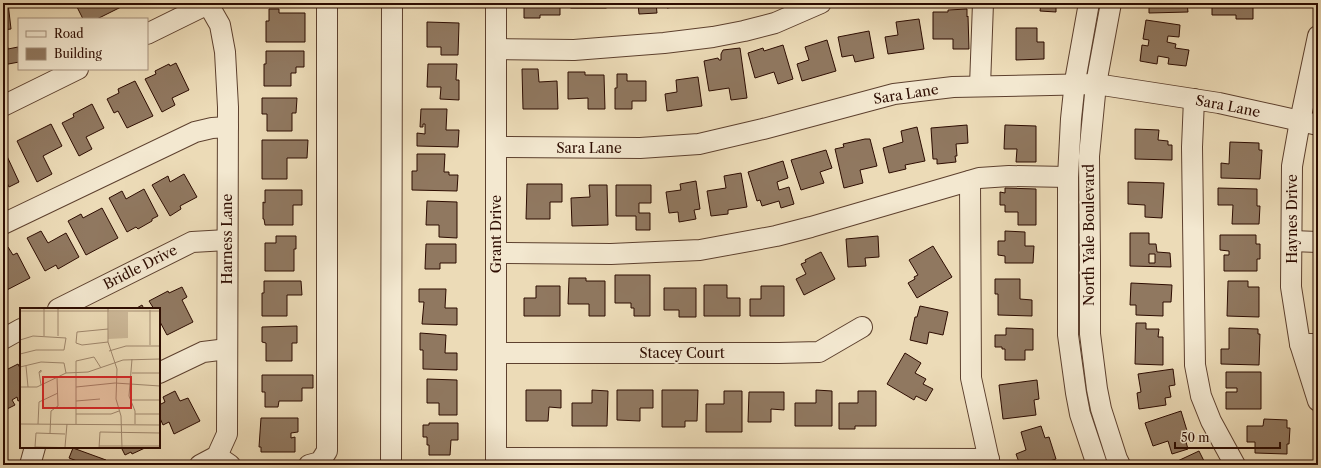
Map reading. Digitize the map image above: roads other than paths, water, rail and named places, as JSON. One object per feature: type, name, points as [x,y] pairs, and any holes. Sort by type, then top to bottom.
[{"type":"street","points":[[148,34],[209,3]]},
{"type":"street","name":"Harness Lane","points":[[209,3],[220,25],[226,52],[228,127],[227,434],[216,462]]},
{"type":"street","points":[[309,465],[320,462],[328,452],[327,3]]},
{"type":"street","points":[[391,465],[392,3]]},
{"type":"street","name":"Grant Drive","points":[[496,3],[496,461]]},
{"type":"street","points":[[496,49],[574,50],[664,43],[713,37],[775,23],[821,3]]},
{"type":"street","points":[[980,86],[983,3]]},
{"type":"street","name":"North Yale Boulevard","points":[[1089,3],[1075,84],[1071,119],[1068,177],[1068,335],[1080,414],[1097,465]]},
{"type":"street","name":"North Yale Boulevard","points":[[1110,3],[1096,84],[1089,156],[1090,334],[1096,389],[1101,409],[1120,465]]},
{"type":"street","name":"Haynes Drive","points":[[1318,36],[1309,123],[1292,166],[1291,287],[1309,344],[1318,401]]},
{"type":"street","points":[[3,106],[76,70]]},
{"type":"street","name":"Sara Lane","points":[[497,147],[640,148],[699,144],[763,129],[894,94],[953,87],[980,86],[1096,84],[1218,103],[1309,123]]},
{"type":"street","points":[[1194,99],[1192,155],[1195,365],[1204,402],[1211,421],[1235,465]]},
{"type":"street","points":[[3,224],[195,132],[212,128],[228,127]]},
{"type":"street","points":[[496,253],[611,254],[700,250],[776,236],[811,227],[979,178],[1009,176],[1068,177]]},
{"type":"street","points":[[496,461],[989,462],[971,378],[970,181]]},
{"type":"street","name":"Bridle Drive","points":[[60,308],[192,242],[227,240]]},
{"type":"street","points":[[1292,241],[1318,242]]},
{"type":"street","name":"Stacey Court","points":[[496,353],[819,352],[862,327]]},
{"type":"street","points":[[3,339],[20,330]]},
{"type":"street","points":[[160,373],[203,352],[227,349]]},
{"type":"street","points":[[30,465],[35,448]]}]
